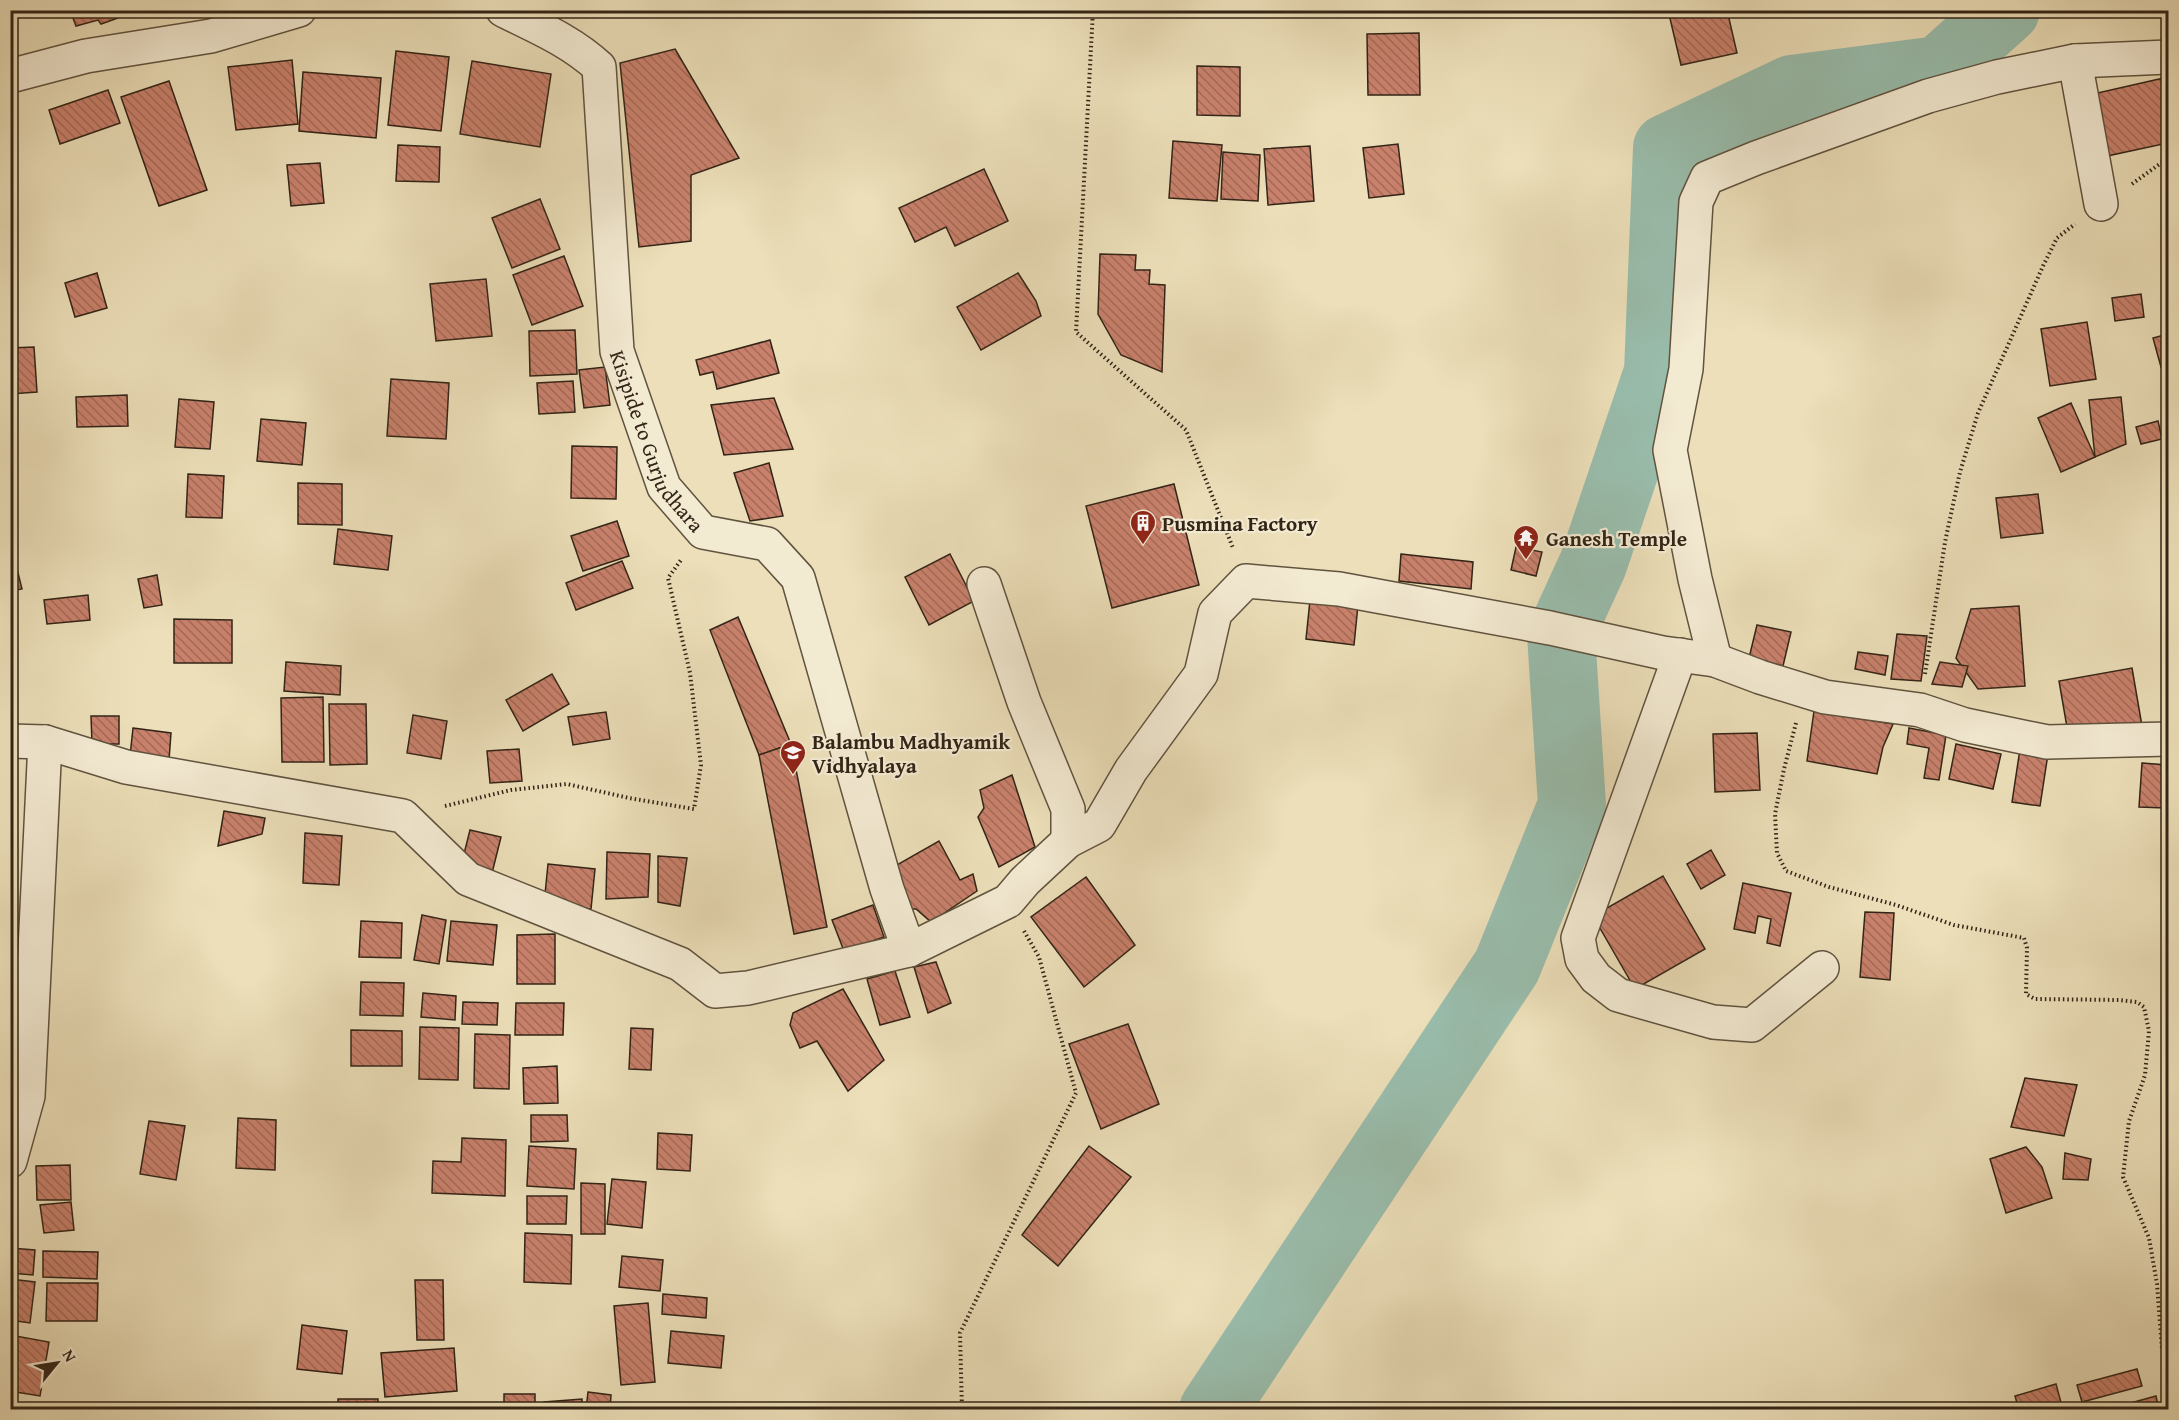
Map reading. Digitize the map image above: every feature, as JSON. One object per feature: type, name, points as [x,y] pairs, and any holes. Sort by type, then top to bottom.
[{"type":"street","points":[[10,76],[86,56],[211,36],[299,10]]},
{"type":"street","name":"Kisipide to Gurjudhara","points":[[503,10],[555,35],[583,52],[599,67],[617,351],[664,487],[703,532],[767,544],[798,578],[887,889],[909,950]]},
{"type":"street","points":[[1715,660],[1695,579],[1670,450],[1686,369],[1696,202],[1707,178],[1928,96],[1997,77],[2075,61],[2169,57]]},
{"type":"street","points":[[2075,61],[2101,204]]},
{"type":"street","points":[[10,741],[45,742],[126,767],[403,816],[468,879],[680,964],[715,991],[748,988],[909,950],[1008,902],[1025,881],[1068,840],[1099,825],[1131,771],[1201,674],[1215,613],[1246,581],[1339,589],[1550,628],[1671,654],[1715,660],[1825,697],[1920,710],[1965,725],[2047,742],[2169,739]]},
{"type":"street","points":[[984,584],[1024,702],[1068,809],[1068,840]]},
{"type":"street","points":[[1671,654],[1578,938],[1582,959],[1596,978],[1618,995],[1713,1022],[1752,1025],[1822,968]]},
{"type":"street","points":[[10,1161],[28,1096],[45,742]]},
{"type":"path","points":[[1093,10],[1076,332],[1186,430],[1246,581]]},
{"type":"path","points":[[1920,710],[1945,542],[1960,472],[1990,382],[2057,238],[2101,204],[2169,158]]},
{"type":"path","points":[[403,816],[511,790],[567,784],[694,809],[701,765],[690,673],[668,578],[703,532]]},
{"type":"path","points":[[1794,687],[1798,717],[1775,814],[1777,853],[1786,871],[1954,925],[2024,938],[2027,948],[2026,994],[2035,999],[2119,1000],[2138,1002],[2144,1007],[2149,1031],[2145,1075],[2129,1121],[2122,1177],[2149,1238],[2157,1284],[2162,1349]]},
{"type":"path","points":[[962,1410],[960,1333],[1076,1093],[1039,957],[1008,902]]},
{"type":"building","points":[[70,10],[128,10],[129,14],[101,24],[98,20],[76,26]]},
{"type":"building","points":[[1668,10],[1727,10],[1737,53],[1681,65]]},
{"type":"building","points":[[1419,33],[1420,95],[1368,95],[1367,34]]},
{"type":"building","points":[[675,49],[739,158],[691,175],[691,241],[639,247],[620,63]]},
{"type":"building","points":[[396,51],[449,57],[441,131],[388,125]]},
{"type":"building","points":[[292,60],[298,124],[236,130],[228,67]]},
{"type":"building","points":[[472,61],[551,74],[540,147],[460,134]]},
{"type":"building","points":[[1197,66],[1240,67],[1240,116],[1197,115]]},
{"type":"building","points":[[303,72],[381,78],[376,138],[299,131]]},
{"type":"building","points":[[2168,77],[2168,143],[2107,156],[2093,94]]},
{"type":"building","points":[[169,81],[207,190],[159,206],[121,97]]},
{"type":"building","points":[[108,90],[120,123],[60,144],[49,110]]},
{"type":"building","points":[[1173,141],[1222,145],[1217,201],[1169,198]]},
{"type":"building","points":[[1398,144],[1404,194],[1369,198],[1363,148]]},
{"type":"building","points":[[398,145],[440,147],[439,182],[396,181]]},
{"type":"building","points":[[1310,146],[1314,201],[1268,205],[1264,149]]},
{"type":"building","points":[[1223,152],[1260,155],[1258,201],[1221,199]]},
{"type":"building","points":[[320,163],[324,203],[291,206],[287,165]]},
{"type":"building","points":[[984,169],[1008,221],[955,246],[946,227],[915,242],[899,208]]},
{"type":"building","points":[[540,199],[560,249],[512,268],[492,218]]},
{"type":"building","points":[[1100,254],[1136,255],[1135,270],[1150,270],[1149,284],[1165,285],[1162,372],[1121,355],[1098,314]]},
{"type":"building","points":[[564,256],[583,306],[532,325],[513,275]]},
{"type":"building","points":[[97,273],[107,308],[75,317],[65,283]]},
{"type":"building","points":[[1018,273],[1036,301],[1041,316],[981,350],[957,307]]},
{"type":"building","points":[[486,279],[492,336],[436,341],[430,284]]},
{"type":"building","points":[[2141,294],[2144,317],[2115,321],[2112,298]]},
{"type":"building","points":[[2087,322],[2096,379],[2050,386],[2041,329]]},
{"type":"building","points":[[575,330],[577,374],[530,376],[529,331]]},
{"type":"building","points":[[2168,334],[2168,365],[2161,367],[2153,338]]},
{"type":"building","points":[[770,340],[779,373],[717,389],[713,372],[700,375],[696,360]]},
{"type":"building","points":[[34,347],[37,392],[10,394],[10,348]]},
{"type":"building","points":[[605,367],[610,405],[584,408],[579,370]]},
{"type":"building","points":[[391,379],[449,383],[446,439],[387,436]]},
{"type":"building","points":[[573,381],[575,412],[539,414],[537,383]]},
{"type":"building","points":[[127,395],[128,426],[77,427],[76,397]]},
{"type":"building","points":[[2121,397],[2126,444],[2095,457],[2089,400]]},
{"type":"building","points":[[774,398],[793,449],[724,455],[711,405]]},
{"type":"building","points":[[179,399],[214,402],[210,449],[175,447]]},
{"type":"building","points":[[2071,403],[2095,457],[2061,472],[2038,418]]},
{"type":"building","points":[[261,419],[306,423],[302,465],[257,461]]},
{"type":"building","points":[[2158,421],[2162,439],[2141,444],[2136,427]]},
{"type":"building","points":[[572,446],[617,447],[616,499],[571,498]]},
{"type":"building","points":[[769,463],[783,516],[750,521],[734,473]]},
{"type":"building","points":[[188,474],[224,476],[222,518],[186,517]]},
{"type":"building","points":[[298,483],[342,484],[342,525],[298,524]]},
{"type":"building","name":"Pusmina Factory","points":[[1174,484],[1199,585],[1112,608],[1086,506]]},
{"type":"building","points":[[2038,494],[2043,533],[2001,538],[1996,498]]},
{"type":"building","points":[[617,521],[629,556],[583,571],[571,536]]},
{"type":"building","points":[[338,529],[392,536],[388,570],[334,564]]},
{"type":"building","points":[[10,541],[22,589],[10,591]]},
{"type":"building","name":"Ganesh Temple","points":[[1516,547],[1542,552],[1536,576],[1511,570]]},
{"type":"building","points":[[950,554],[974,601],[929,625],[905,577]]},
{"type":"building","points":[[1401,554],[1473,562],[1471,589],[1399,581]]},
{"type":"building","points":[[622,561],[633,588],[576,610],[566,583]]},
{"type":"building","points":[[157,575],[162,605],[144,608],[138,579]]},
{"type":"building","points":[[88,595],[90,620],[47,624],[44,600]]},
{"type":"building","points":[[1310,600],[1358,605],[1354,645],[1306,639]]},
{"type":"building","points":[[2019,606],[2025,686],[1978,689],[1956,658],[1971,609]]},
{"type":"building","points":[[738,617],[791,744],[759,755],[710,630]]},
{"type":"building","points":[[174,619],[232,620],[232,663],[174,663]]},
{"type":"building","points":[[1757,625],[1791,632],[1783,666],[1749,658]]},
{"type":"building","points":[[1897,634],[1927,636],[1921,681],[1891,679]]},
{"type":"building","points":[[1858,652],[1888,656],[1885,675],[1855,669]]},
{"type":"building","points":[[286,662],[341,666],[340,695],[284,691]]},
{"type":"building","points":[[1940,662],[1968,666],[1962,687],[1932,684]]},
{"type":"building","points":[[2132,668],[2142,726],[2069,739],[2059,681]]},
{"type":"building","points":[[552,674],[569,704],[523,731],[506,700]]},
{"type":"building","points":[[323,697],[324,762],[282,762],[281,698]]},
{"type":"building","points":[[329,704],[366,704],[367,764],[330,765]]},
{"type":"building","points":[[1814,711],[1893,724],[1883,747],[1877,774],[1807,761]]},
{"type":"building","points":[[606,712],[610,739],[573,745],[568,717]]},
{"type":"building","points":[[413,715],[447,721],[441,759],[407,753]]},
{"type":"building","points":[[91,716],[119,716],[119,744],[92,744]]},
{"type":"building","points":[[133,728],[171,733],[169,760],[130,756]]},
{"type":"building","points":[[1909,728],[1946,735],[1939,780],[1924,778],[1929,748],[1907,744]]},
{"type":"building","points":[[1757,733],[1760,790],[1715,792],[1713,734]]},
{"type":"building","points":[[791,744],[827,927],[794,934],[759,755]]},
{"type":"building","points":[[1956,744],[2001,754],[1993,789],[1949,779]]},
{"type":"building","points":[[519,749],[522,781],[490,783],[487,751]]},
{"type":"building","points":[[2020,749],[2048,754],[2040,806],[2012,802]]},
{"type":"building","points":[[2142,763],[2167,765],[2165,808],[2139,807]]},
{"type":"building","points":[[1012,775],[1035,847],[999,867],[978,817],[984,808],[980,790]]},
{"type":"building","points":[[224,811],[265,818],[262,834],[218,846]]},
{"type":"building","points":[[470,830],[501,837],[491,877],[460,870]]},
{"type":"building","points":[[305,833],[342,836],[339,885],[303,883]]},
{"type":"building","points":[[939,841],[960,880],[973,874],[977,891],[931,922],[916,909],[911,909],[895,866]]},
{"type":"building","points":[[1711,850],[1725,875],[1701,889],[1687,864]]},
{"type":"building","points":[[607,852],[650,854],[648,897],[606,899]]},
{"type":"building","points":[[658,856],[687,858],[680,906],[658,902]]},
{"type":"building","points":[[548,864],[595,869],[591,909],[544,904]]},
{"type":"building","points":[[1663,876],[1705,949],[1635,989],[1593,916]]},
{"type":"building","points":[[1086,877],[1135,945],[1084,987],[1031,917]]},
{"type":"building","points":[[1743,883],[1791,893],[1780,946],[1767,943],[1771,919],[1758,916],[1755,933],[1734,929]]},
{"type":"building","points":[[873,905],[884,937],[844,951],[832,920]]},
{"type":"building","points":[[1865,912],[1894,913],[1890,980],[1860,977]]},
{"type":"building","points":[[422,915],[446,920],[439,964],[414,960]]},
{"type":"building","points":[[361,921],[402,923],[401,958],[359,957]]},
{"type":"building","points":[[451,921],[497,925],[493,965],[447,961]]},
{"type":"building","points":[[555,934],[555,984],[517,984],[517,935]]},
{"type":"building","points":[[936,962],[951,1003],[928,1013],[914,967]]},
{"type":"building","points":[[895,971],[910,1017],[880,1025],[867,979]]},
{"type":"building","points":[[361,982],[404,983],[403,1016],[360,1015]]},
{"type":"building","points":[[843,989],[884,1060],[848,1091],[817,1041],[800,1048],[790,1025],[793,1013]]},
{"type":"building","points":[[423,993],[456,996],[455,1020],[421,1017]]},
{"type":"building","points":[[463,1002],[498,1003],[497,1025],[462,1024]]},
{"type":"building","points":[[516,1003],[564,1003],[563,1035],[515,1035]]},
{"type":"building","points":[[1128,1024],[1159,1104],[1101,1129],[1069,1044]]},
{"type":"building","points":[[420,1027],[459,1028],[458,1080],[419,1079]]},
{"type":"building","points":[[631,1028],[653,1029],[651,1070],[629,1069]]},
{"type":"building","points":[[351,1030],[402,1031],[402,1066],[351,1066]]},
{"type":"building","points":[[475,1034],[510,1035],[509,1089],[474,1088]]},
{"type":"building","points":[[557,1066],[558,1103],[524,1104],[523,1068]]},
{"type":"building","points":[[2025,1078],[2077,1085],[2064,1136],[2011,1127]]},
{"type":"building","points":[[531,1115],[567,1115],[568,1141],[531,1142]]},
{"type":"building","points":[[238,1118],[276,1120],[275,1170],[236,1168]]},
{"type":"building","points":[[149,1121],[185,1126],[176,1180],[140,1174]]},
{"type":"building","points":[[658,1133],[692,1135],[690,1171],[657,1169]]},
{"type":"building","points":[[462,1138],[506,1140],[505,1196],[432,1193],[433,1161],[461,1162]]},
{"type":"building","points":[[529,1146],[576,1149],[574,1189],[527,1186]]},
{"type":"building","points":[[1089,1146],[1131,1177],[1058,1266],[1022,1235]]},
{"type":"building","points":[[2026,1147],[2042,1167],[2052,1198],[2006,1213],[1990,1159]]},
{"type":"building","points":[[2065,1153],[2091,1159],[2088,1180],[2063,1179]]},
{"type":"building","points":[[70,1165],[71,1200],[37,1200],[36,1166]]},
{"type":"building","points":[[612,1179],[646,1182],[642,1228],[607,1224]]},
{"type":"building","points":[[581,1183],[605,1184],[605,1234],[581,1234]]},
{"type":"building","points":[[527,1196],[567,1196],[566,1224],[527,1224]]},
{"type":"building","points":[[71,1202],[74,1230],[44,1233],[40,1205]]},
{"type":"building","points":[[525,1233],[572,1235],[571,1284],[524,1282]]},
{"type":"building","points":[[10,1248],[35,1250],[33,1275],[10,1273]]},
{"type":"building","points":[[43,1251],[98,1252],[97,1279],[43,1277]]},
{"type":"building","points":[[622,1256],[663,1260],[660,1291],[619,1287]]},
{"type":"building","points":[[10,1279],[35,1282],[30,1323],[10,1320]]},
{"type":"building","points":[[415,1280],[443,1280],[444,1340],[417,1340]]},
{"type":"building","points":[[47,1283],[98,1283],[97,1321],[46,1321]]},
{"type":"building","points":[[663,1294],[707,1298],[706,1318],[662,1314]]},
{"type":"building","points":[[648,1303],[655,1382],[621,1385],[614,1306]]},
{"type":"building","points":[[302,1325],[347,1331],[342,1374],[297,1369]]},
{"type":"building","points":[[671,1331],[724,1336],[721,1368],[668,1363]]},
{"type":"building","points":[[10,1335],[49,1342],[40,1396],[10,1391]]},
{"type":"building","points":[[454,1348],[457,1391],[385,1397],[381,1353]]},
{"type":"building","points":[[2137,1369],[2142,1386],[2082,1402],[2077,1385]]},
{"type":"building","points":[[2056,1384],[2063,1410],[2019,1410],[2015,1396]]},
{"type":"building","points":[[588,1392],[611,1395],[610,1410],[586,1410]]},
{"type":"building","points":[[504,1394],[535,1394],[535,1410],[504,1410]]},
{"type":"building","points":[[2156,1396],[2159,1410],[2105,1410]]},
{"type":"building","points":[[338,1399],[378,1399],[378,1410],[338,1410]]},
{"type":"building","points":[[582,1399],[582,1410],[545,1410],[544,1402]]},
{"type":"waterway","points":[[1213,1410],[1507,966],[1572,805],[1561,634],[1593,564],[1658,372],[1667,148],[1792,89],[1939,70],[2006,10]]},
{"type":"place","name":"Pusmina Factory","points":[[1143,546]]},
{"type":"place","name":"Ganesh Temple","points":[[1526,561]]},
{"type":"place","name":"Balambu Madhyamik Vidhyalaya","points":[[793,776]]}]
